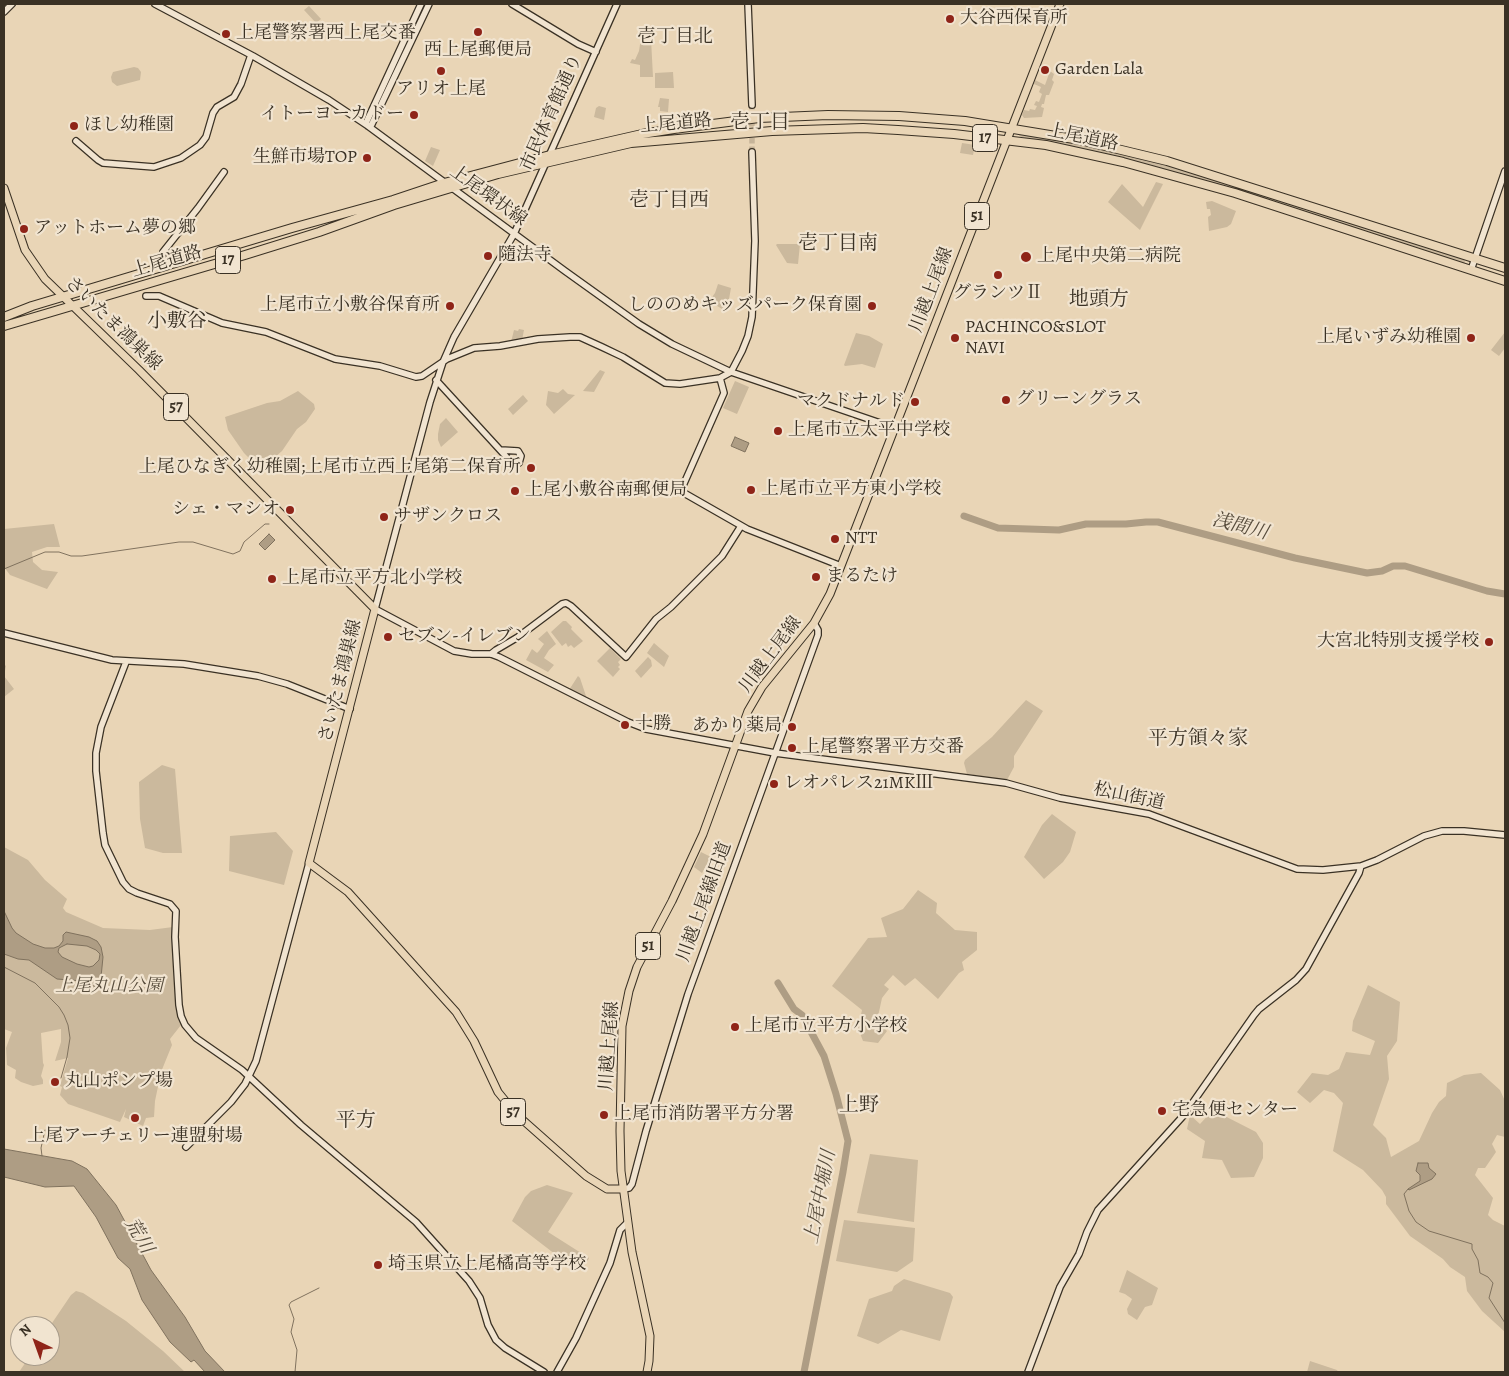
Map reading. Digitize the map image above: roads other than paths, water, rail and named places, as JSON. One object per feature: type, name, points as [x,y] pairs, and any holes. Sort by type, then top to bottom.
[{"type":"highway","name":"上尾道路","points":[[4,317],[63,297],[447,186],[498,174],[548,159],[650,133],[772,118],[864,115],[899,116],[964,121],[1080,140],[1167,161],[1505,268]]},
{"type":"highway","name":"上尾道路","points":[[548,159],[631,143],[772,131],[863,128],[954,134],[1046,145],[1124,162],[1235,193],[1505,281]]},
{"type":"highway","name":"上尾道路","points":[[4,326],[319,232],[447,186]]},
{"type":"main road","name":"川越上尾線","points":[[647,1372],[650,1336],[623,1189],[620,1131],[622,1034],[629,991],[637,967],[672,901],[703,834],[748,711],[757,695],[814,623],[830,594],[1060,4]]},
{"type":"main road","name":"さいたま鴻巣線","points":[[4,188],[25,250],[37,270],[139,370],[375,609],[310,863]]},
{"type":"main road","name":"57","points":[[310,863],[348,892],[456,1012],[474,1041],[498,1092],[516,1114],[586,1176],[607,1189],[623,1189]]},
{"type":"street","points":[[4,12],[12,4]]},
{"type":"street","name":"上尾環状線","points":[[155,4],[318,93],[368,126],[447,186],[659,336],[731,372],[895,428]]},
{"type":"street","points":[[422,4],[366,123],[368,126],[372,126],[429,4]]},
{"type":"street","points":[[512,4],[578,44],[596,52]]},
{"type":"street","name":"市民体育館通り","points":[[375,609],[442,362],[454,337],[514,234],[617,4]]},
{"type":"street","points":[[748,4],[752,105]]},
{"type":"street","points":[[76,141],[103,163],[154,166],[181,158],[200,145],[206,137],[213,113],[217,107],[234,97],[241,84],[251,55]]},
{"type":"street","points":[[146,296],[159,296],[222,323],[266,332],[335,359],[380,366],[419,377],[442,362],[474,348],[500,346],[538,339],[580,337],[622,357],[665,383],[680,384],[720,378],[731,372],[748,336],[752,316],[754,241],[752,152]]},
{"type":"street","points":[[1471,270],[1505,171]]},
{"type":"street","points":[[162,262],[163,252],[224,172]]},
{"type":"street","points":[[720,378],[724,392],[682,490],[684,493],[741,526],[841,566]]},
{"type":"street","points":[[436,380],[501,450]]},
{"type":"street","points":[[375,609],[454,651],[472,654],[491,654],[566,603],[626,657],[656,619],[675,603],[722,556],[741,526]]},
{"type":"street","name":"川越上尾線旧道","points":[[623,1189],[629,1188],[632,1184],[646,1131],[688,994],[718,905],[818,635],[818,630],[814,623]]},
{"type":"street","points":[[4,633],[101,658],[126,662],[184,664],[258,676],[287,684],[350,709]]},
{"type":"street","name":"松山街道","points":[[491,654],[633,724],[658,732],[775,753],[1017,785],[1060,798],[1136,811],[1173,822],[1274,862],[1297,869],[1323,870],[1361,866],[1432,833],[1452,830],[1505,835]]},
{"type":"street","points":[[126,662],[101,726],[96,753],[96,772],[105,845],[123,882],[129,889],[170,904],[176,911],[175,937],[179,1005],[185,1025],[196,1038],[234,1064],[301,1125],[422,1227],[469,1281],[480,1298],[488,1325],[496,1340],[505,1348],[544,1372]]},
{"type":"street","points":[[186,1147],[231,1102],[249,1077],[263,1042],[310,863]]},
{"type":"street","points":[[1028,1372],[1060,1287],[1079,1254],[1089,1227],[1098,1210],[1178,1122],[1259,1009],[1302,975],[1355,881],[1361,866]]},
{"type":"street","points":[[557,1372],[569,1351],[610,1263],[620,1230],[628,1223]]},
{"type":"waterway","name":"浅間川","points":[[964,516],[998,528],[1059,530],[1086,524],[1158,522],[1295,558],[1367,573],[1382,571],[1393,566],[1405,566],[1487,591],[1505,594]]},
{"type":"waterway","points":[[4,569],[45,552],[59,552],[71,556],[82,556],[179,542],[193,542],[233,554],[240,551],[244,542],[265,524],[269,524]]},
{"type":"waterway","points":[[4,967],[35,983],[59,1007],[64,1015],[70,1038],[61,1078]]},
{"type":"waterway","name":"上尾中堀川","points":[[778,983],[794,1009],[802,1015],[824,1056],[848,1141],[804,1372]]},
{"type":"waterway","points":[[42,1156],[41,1148],[45,1130]]},
{"type":"waterway","points":[[1408,1189],[1404,1194],[1409,1211],[1416,1222],[1429,1231],[1472,1244],[1472,1249],[1478,1260],[1480,1273],[1488,1277],[1493,1283],[1489,1298],[1505,1323]]},
{"type":"waterway","points":[[295,1372],[297,1350],[291,1332],[294,1319],[289,1305],[291,1302],[319,1288]]},
{"type":"tunnel","points":[[752,105],[752,152]]},
{"type":"place","name":"大谷西保育所","points":[[950,19]]},
{"type":"place","name":"西上尾郵便局","points":[[478,32]]},
{"type":"place","name":"上尾警察署西上尾交番","points":[[226,34]]},
{"type":"place","name":"Garden Lala","points":[[1045,70]]},
{"type":"place","name":"アリオ上尾","points":[[441,71]]},
{"type":"place","name":"イトーヨーカドー","points":[[414,115]]},
{"type":"place","name":"ほし幼稚園","points":[[74,126]]},
{"type":"place","name":"生鮮市場TOP","points":[[367,158]]},
{"type":"place","name":"アットホーム夢の郷","points":[[24,229]]},
{"type":"place","name":"隨法寺","points":[[488,256]]},
{"type":"place","name":"上尾中央第二病院","points":[[1026,257]]},
{"type":"place","name":"グランツⅡ","points":[[998,275]]},
{"type":"place","name":"上尾市立小敷谷保育所","points":[[450,306]]},
{"type":"place","name":"しののめキッズパーク保育園","points":[[872,306]]},
{"type":"place","name":"PACHINCO&SLOT NAVI","points":[[955,338]]},
{"type":"place","name":"上尾いずみ幼稚園","points":[[1471,338]]},
{"type":"place","name":"グリーングラス","points":[[1006,400]]},
{"type":"place","name":"マクドナルド","points":[[915,402]]},
{"type":"place","name":"上尾市立太平中学校","points":[[778,431]]},
{"type":"place","name":"上尾ひなぎく幼稚園;上尾市立西上尾第二保育所","points":[[531,468]]},
{"type":"place","name":"上尾市立平方東小学校","points":[[751,490]]},
{"type":"place","name":"上尾小敷谷南郵便局","points":[[515,491]]},
{"type":"place","name":"シェ・マシオ","points":[[290,510]]},
{"type":"place","name":"サザンクロス","points":[[384,517]]},
{"type":"place","name":"NTT","points":[[835,539]]},
{"type":"place","name":"まるたけ","points":[[816,577]]},
{"type":"place","name":"上尾市立平方北小学校","points":[[272,579]]},
{"type":"place","name":"セブン-イレブン","points":[[388,637]]},
{"type":"place","name":"大宮北特別支援学校","points":[[1489,642]]},
{"type":"place","name":"十勝","points":[[625,725]]},
{"type":"place","name":"あかり薬局","points":[[792,727]]},
{"type":"place","name":"上尾警察署平方交番","points":[[792,748]]},
{"type":"place","name":"レオパレス21MKⅢ","points":[[774,784]]},
{"type":"place","name":"上尾市立平方小学校","points":[[735,1027]]},
{"type":"place","name":"丸山ポンプ場","points":[[55,1082]]},
{"type":"place","name":"宅急便センター","points":[[1162,1111]]},
{"type":"place","name":"上尾市消防署平方分署","points":[[604,1115]]},
{"type":"place","name":"上尾アーチェリー連盟射場","points":[[135,1118]]},
{"type":"place","name":"埼玉県立上尾橘高等学校","points":[[378,1265]]},
{"type":"district","name":"壱丁目北","points":[[675,37]]},
{"type":"district","name":"壱丁目","points":[[760,123]]},
{"type":"district","name":"壱丁目西","points":[[669,201]]},
{"type":"district","name":"壱丁目南","points":[[838,244]]},
{"type":"district","name":"地頭方","points":[[1099,300]]},
{"type":"district","name":"小敷谷","points":[[177,322]]},
{"type":"district","name":"平方領々家","points":[[1198,739]]},
{"type":"district","name":"上野","points":[[859,1106]]},
{"type":"district","name":"平方","points":[[356,1121]]},
{"type":"park label","name":"上尾丸山公園","points":[[109,987]]},
{"type":"water label","name":"荒川","points":[[138,1236]]}]
